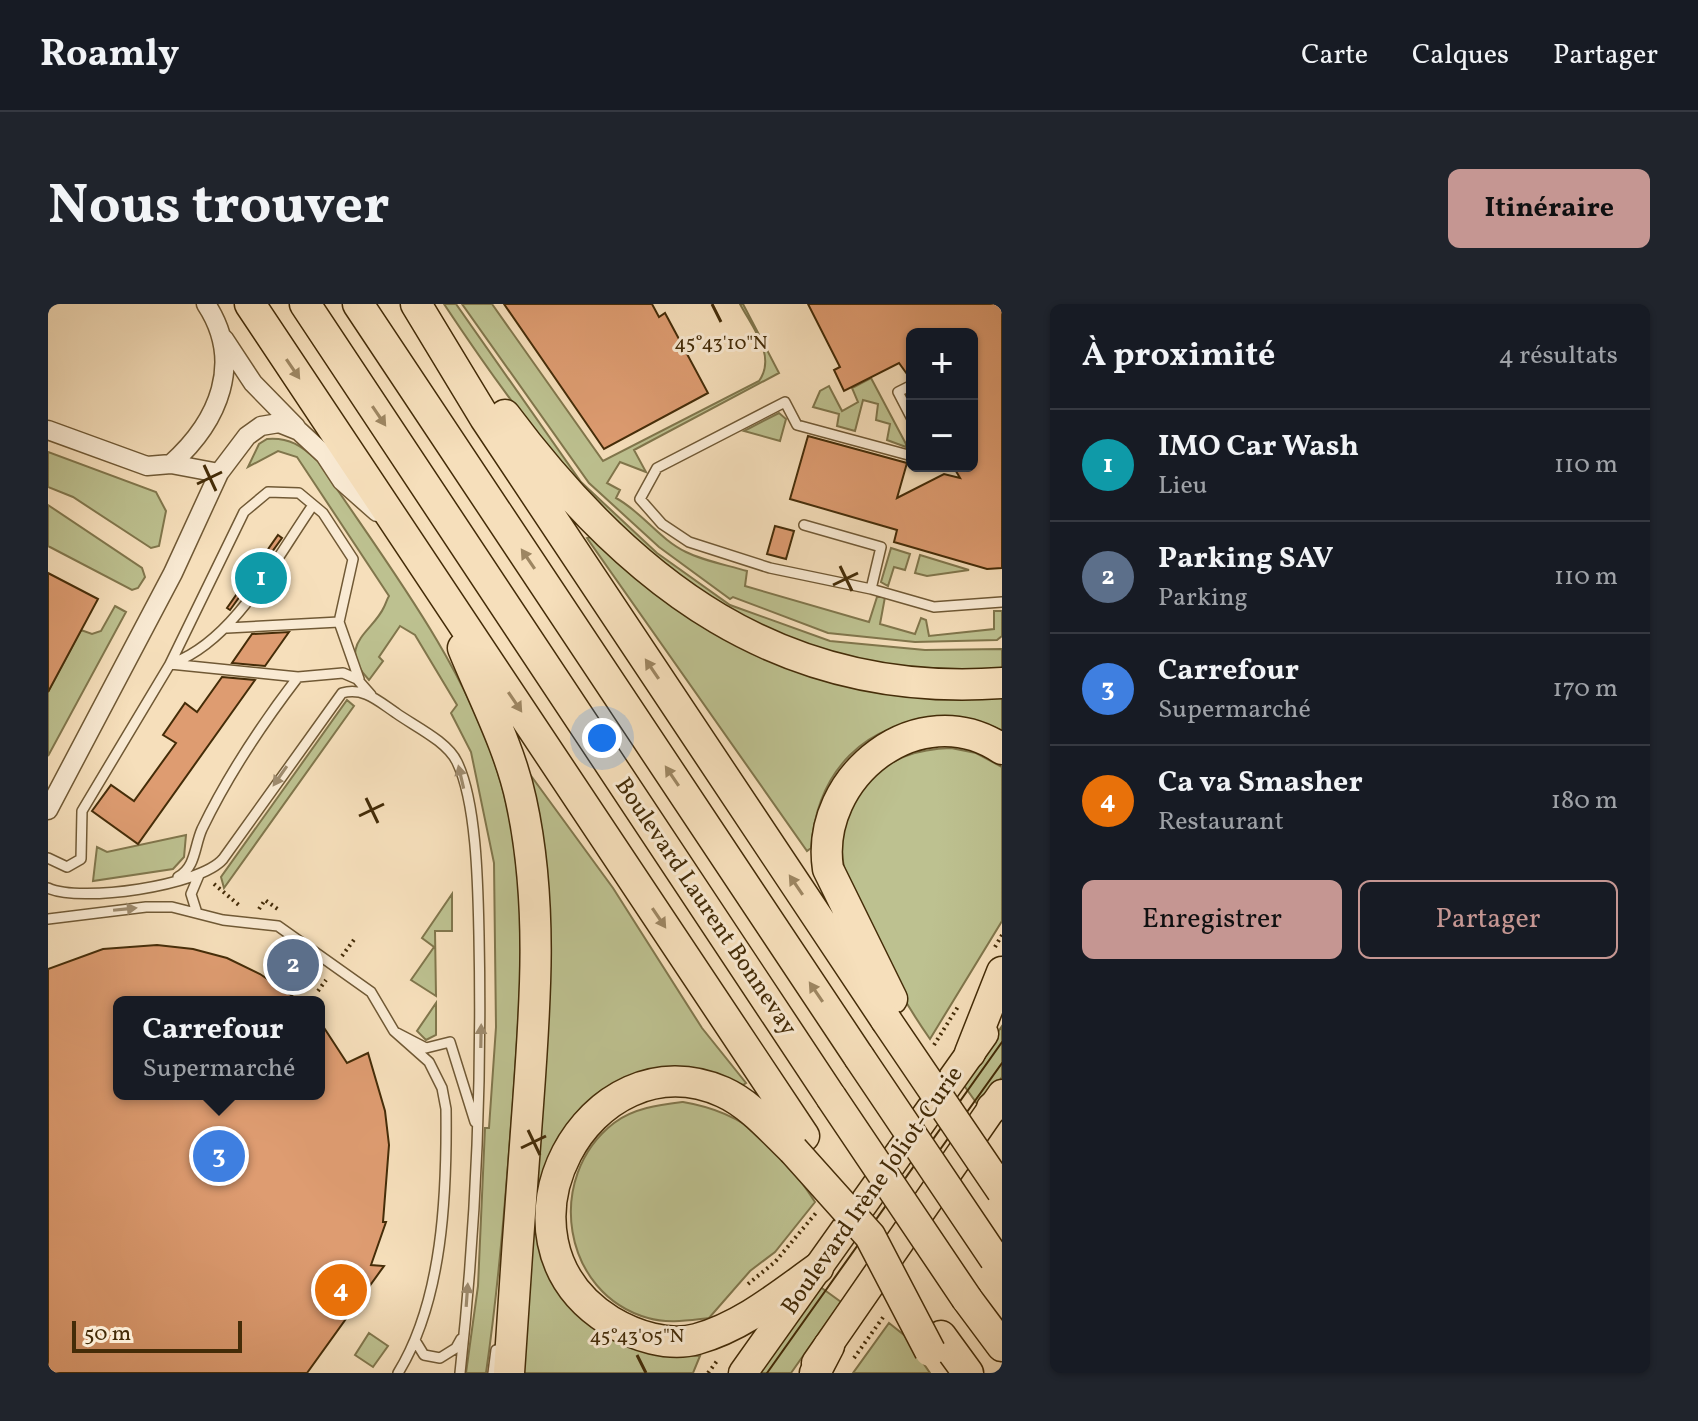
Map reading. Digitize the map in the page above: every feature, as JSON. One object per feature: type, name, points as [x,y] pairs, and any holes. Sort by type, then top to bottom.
[{"type":"highway","points":[[250,304],[406,538],[798,1143],[870,1236],[938,1353],[968,1373]]},
{"type":"highway","name":"Boulevard Laurent Bonnevay","points":[[305,304],[831,1097],[1002,1346]]},
{"type":"highway","name":"Boulevard Laurent Bonnevay","points":[[358,304],[999,1264]]},
{"type":"highway","points":[[418,304],[548,472],[597,525],[686,600],[757,641],[831,669],[905,683],[1002,683]]},
{"type":"highway","points":[[418,304],[494,432],[891,1013],[953,1120],[1002,1191]]},
{"type":"highway","points":[[434,581],[507,755],[521,797],[531,852],[536,932],[534,1030],[509,1373]]},
{"type":"highway","points":[[891,1013],[828,869],[826,852],[835,804],[846,784],[869,759],[892,744],[919,735],[968,735],[1002,749]]},
{"type":"highway","points":[[970,1053],[1002,972]]},
{"type":"highway","points":[[798,1143],[723,1092],[692,1084],[660,1084],[637,1090],[616,1100],[591,1120],[571,1142],[556,1170],[550,1221],[564,1273],[599,1314],[626,1330],[673,1341],[694,1340],[729,1327],[818,1268]]},
{"type":"highway","points":[[953,1120],[1002,1176]]},
{"type":"highway","points":[[812,1373],[829,1346]]},
{"type":"main road","name":"Boulevard Irène Joliot-Curie","points":[[743,1373],[1002,1008]]},
{"type":"main road","name":"Boulevard Irène Joliot-Curie","points":[[829,1346],[999,1101]]},
{"type":"street","points":[[206,304],[253,383],[325,455],[342,481],[406,538]]},
{"type":"street","points":[[171,464],[192,446],[214,413],[225,374],[223,336]]},
{"type":"street","points":[[48,810],[173,573],[219,473],[247,436],[261,426],[279,423],[299,431]]},
{"type":"street","points":[[48,430],[147,466],[171,464],[219,473]]},
{"type":"lane","points":[[906,388],[898,392],[906,407]]},
{"type":"lane","points":[[906,454],[797,425],[785,402],[657,468],[640,499],[662,524],[689,542],[770,568],[871,589],[934,607],[1002,602]]},
{"type":"lane","points":[[48,858],[67,867],[81,859],[82,811],[170,664],[244,512],[268,492],[299,493],[323,513],[353,559],[339,622],[357,676],[371,695]]},
{"type":"lane","points":[[170,664],[196,654],[227,628],[313,505]]},
{"type":"lane","points":[[804,525],[881,547],[871,589]]},
{"type":"lane","points":[[227,628],[339,622]]},
{"type":"lane","points":[[170,664],[298,677],[343,673],[357,679],[371,695],[452,753],[461,775],[478,873],[482,1035],[460,1373]]},
{"type":"lane","points":[[170,882],[186,873],[202,830],[254,738],[298,677]]},
{"type":"lane","points":[[48,888],[88,895],[199,875],[223,859],[334,699],[351,690],[371,695]]},
{"type":"lane","points":[[197,913],[191,894],[199,875]]},
{"type":"lane","points":[[48,919],[146,907],[278,926],[371,992],[394,1031],[429,1062],[442,1088],[446,1109],[437,1248],[429,1302],[416,1342],[398,1373]]},
{"type":"lane","points":[[394,1031],[426,1048],[450,1042],[478,1133]]},
{"type":"lane","points":[[493,1373],[499,1333],[514,1294]]},
{"type":"lane","points":[[416,1342],[424,1355],[440,1358],[456,1348],[464,1334]]},
{"type":"green space","points":[[444,304],[456,304],[581,482],[657,553],[730,605],[830,641],[925,650],[1002,649],[1002,669],[911,670],[881,666],[808,646],[742,616],[682,578],[626,532],[576,480],[529,424]]},
{"type":"green space","points":[[462,304],[492,304],[603,461],[759,381],[764,371],[764,352],[740,304],[743,304],[779,373],[634,450],[646,472],[620,462],[607,483],[620,490],[616,498],[676,547],[747,571],[745,586],[869,622],[877,597],[885,597],[880,624],[915,634],[921,618],[926,620],[929,636],[994,629],[994,611],[1002,611],[1002,636],[997,640],[915,642],[828,633],[733,597],[730,599],[659,547],[589,483]]},
{"type":"green space","points":[[871,378],[906,447],[887,440],[890,424],[876,420],[878,404],[863,400],[855,431],[837,426],[839,414],[813,407],[820,391],[829,386],[842,411],[858,402],[852,388]]},
{"type":"green space","points":[[779,413],[786,419],[780,441],[744,431]]},
{"type":"green space","points":[[267,439],[282,439],[295,444],[318,461],[394,572],[442,648],[463,688],[482,728],[508,810],[519,893],[520,976],[505,1203],[486,1373],[466,1373],[478,1286],[485,1128],[489,1128],[496,1027],[494,863],[471,752],[451,713],[457,705],[415,635],[400,626],[379,657],[383,661],[369,680],[359,668],[356,648],[389,596],[297,457],[278,451],[248,467],[259,444]]},
{"type":"green space","points":[[48,452],[156,492],[166,511],[159,546],[151,548],[73,497],[48,487]]},
{"type":"green space","points":[[48,505],[142,568],[145,577],[138,588],[132,590],[48,546]]},
{"type":"green space","points":[[591,537],[720,632],[1002,692],[1002,731],[980,723],[942,720],[914,722],[889,729],[868,740],[835,774],[823,796],[811,848],[807,851],[587,538]]},
{"type":"green space","points":[[891,548],[910,554],[905,570],[894,567],[888,586],[881,582]]},
{"type":"green space","points":[[920,555],[969,570],[927,576],[915,573]]},
{"type":"green space","points":[[115,606],[126,612],[48,756],[48,692],[81,630],[92,634],[101,631]]},
{"type":"green space","points":[[347,700],[354,706],[224,888],[221,877]]},
{"type":"green space","points":[[951,748],[976,753],[1002,767],[1002,921],[930,1039],[874,944],[850,888],[843,864],[842,844],[854,803],[877,773],[906,756]]},
{"type":"green space","points":[[529,773],[613,888],[702,1028],[746,1083],[743,1085],[716,1076],[698,1075],[631,1079],[609,1086],[594,1096],[569,1122],[539,1187],[533,1188]]},
{"type":"green space","points":[[186,835],[184,857],[173,869],[93,881],[97,847],[107,852]]},
{"type":"green space","points":[[452,894],[452,931],[435,931],[436,996],[411,980],[434,947],[422,938]]},
{"type":"green space","points":[[436,1003],[436,1035],[426,1040],[417,1031]]},
{"type":"green space","points":[[1002,1026],[1002,1077],[980,1108],[963,1084]]},
{"type":"green space","points":[[683,1102],[726,1115],[760,1136],[775,1149],[815,1202],[775,1252],[750,1271],[709,1318],[663,1321],[619,1305],[597,1285],[581,1260],[572,1232],[571,1202],[578,1173],[592,1146],[614,1123],[638,1111]]},
{"type":"green space","points":[[530,1224],[536,1226],[560,1289],[583,1317],[620,1337],[672,1352],[700,1356],[693,1373],[519,1373]]},
{"type":"green space","points":[[819,1286],[841,1302],[791,1373],[757,1373]]},
{"type":"green space","points":[[889,1323],[904,1335],[930,1373],[853,1373]]},
{"type":"green space","points":[[369,1333],[388,1346],[373,1367],[355,1355]]},
{"type":"building","points":[[504,304],[652,304],[659,317],[665,313],[708,393],[604,449]]},
{"type":"building","points":[[808,304],[1002,304],[1002,568],[987,569],[894,542],[897,530],[790,499],[808,436],[906,463],[897,498],[944,474],[960,478],[956,472],[978,472],[978,328],[906,328],[906,373],[899,363],[844,391],[834,370],[840,367]]},
{"type":"building","points":[[775,526],[794,531],[786,559],[767,554]]},
{"type":"building","points":[[278,535],[282,538],[230,610],[227,608]]},
{"type":"building","points":[[48,573],[98,599],[48,692]]},
{"type":"building","points":[[289,632],[265,666],[232,663],[252,634]]},
{"type":"building","points":[[222,677],[255,680],[138,844],[92,811],[111,785],[134,801],[176,743],[163,735],[185,703],[197,712]]},
{"type":"building","points":[[157,945],[193,949],[227,958],[260,974],[292,996],[113,996],[113,1100],[325,1100],[325,1029],[347,1063],[368,1053],[385,1111],[389,1145],[383,1222],[386,1222],[371,1265],[384,1266],[307,1373],[48,1373],[48,969],[103,949]]},
{"type":"tram line","points":[[767,1373],[1002,1042]]},
{"type":"tram line","points":[[934,1158],[1002,1063]]},
{"type":"place","name":"IMO Car Wash","points":[[261,578]]},
{"type":"place","name":"Parking SAV","points":[[293,965]]},
{"type":"place","name":"Carrefour","points":[[219,1156]]},
{"type":"place","name":"Ca va Smasher","points":[[341,1290]]}]
